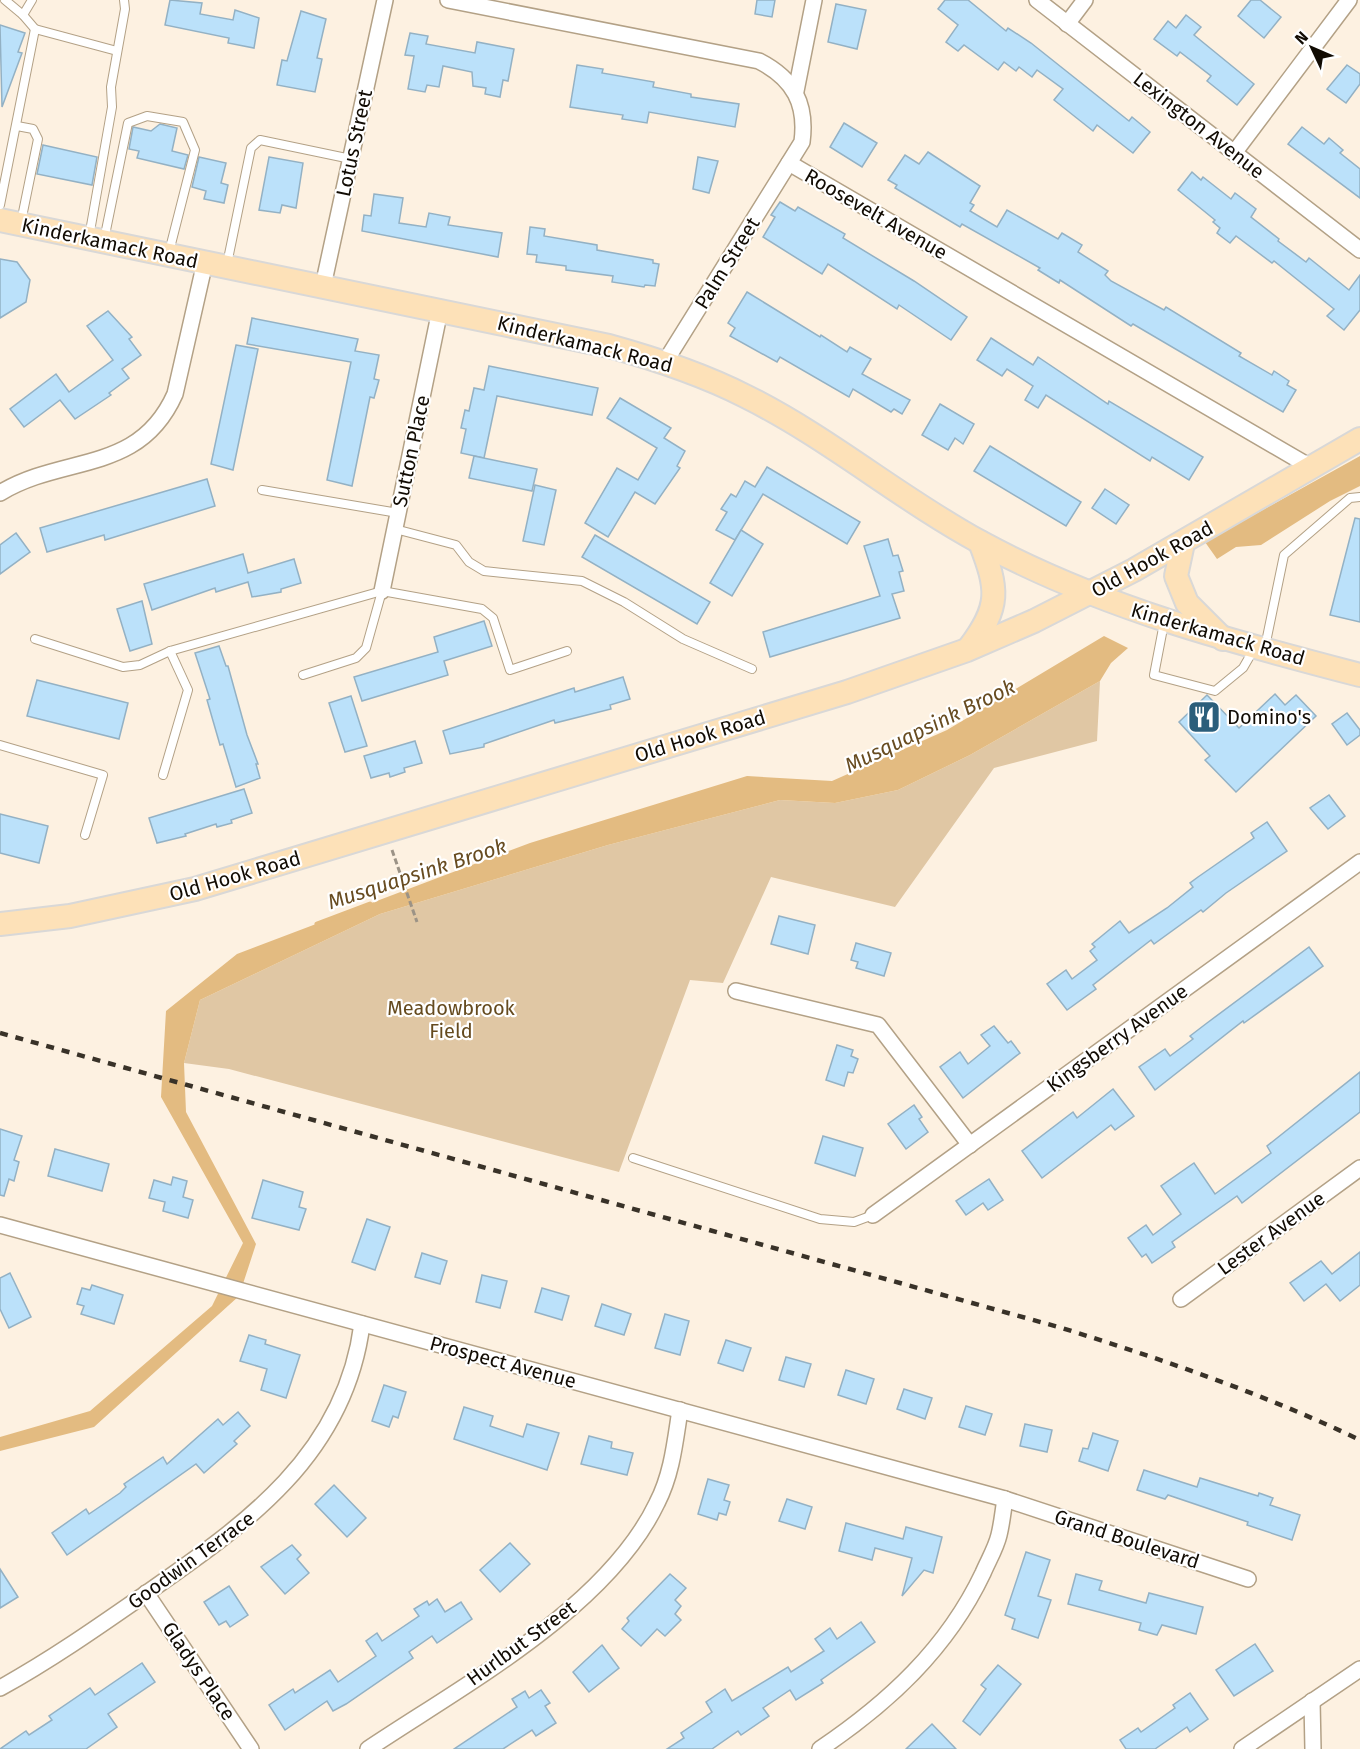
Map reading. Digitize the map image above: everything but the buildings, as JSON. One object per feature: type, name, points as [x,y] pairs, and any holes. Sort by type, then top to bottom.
[{"type":"main road","name":"Kinderkamack Road","points":[[10,222],[609,346],[665,362],[745,395],[794,423],[911,501],[980,542],[1089,594],[1165,622],[1224,640],[1360,675]]},
{"type":"main road","name":"Old Hook Road","points":[[0,924],[70,916],[142,903],[195,889],[847,692],[967,650],[1089,594],[1314,469],[1360,440]]},
{"type":"main road","points":[[967,650],[987,625],[994,594],[992,574],[980,542]]},
{"type":"main road","points":[[1183,543],[1176,576],[1187,603],[1224,640]]},
{"type":"street","name":"Lotus Street","points":[[323,286],[386,0]]},
{"type":"street","name":"Roosevelt Avenue","points":[[448,0],[759,62],[776,70],[796,91],[802,107],[805,126],[802,142],[789,163],[1314,469]]},
{"type":"street","points":[[796,91],[814,0]]},
{"type":"street","name":"Lexington Avenue","points":[[1037,0],[1360,250]]},
{"type":"street","points":[[1067,24],[1085,0]]},
{"type":"street","points":[[1234,153],[1348,0]]},
{"type":"street","name":"Palm Street","points":[[665,362],[789,163]]},
{"type":"street","points":[[0,493],[22,481],[126,451],[152,430],[166,413],[175,394],[216,264]]},
{"type":"street","name":"Sutton Place","points":[[382,591],[440,310]]},
{"type":"street","name":"Kingsberry Avenue","points":[[873,1215],[1360,861]]},
{"type":"street","points":[[736,991],[878,1025],[970,1145]]},
{"type":"street","name":"Lester Avenue","points":[[1181,1299],[1360,1168]]},
{"type":"street","name":"Prospect Avenue","points":[[0,1225],[1005,1499]]},
{"type":"street","name":"Goodwin Terrace","points":[[0,1688],[41,1665],[231,1534],[289,1479],[314,1447],[338,1407],[351,1377],[362,1324]]},
{"type":"street","name":"Hurlbut Street","points":[[368,1749],[541,1633],[578,1602],[611,1568],[640,1531],[657,1504],[668,1479],[680,1410]]},
{"type":"street","points":[[820,1749],[890,1698],[924,1663],[950,1630],[976,1588],[993,1550],[999,1535],[1005,1499]]},
{"type":"street","name":"Grand Boulevard","points":[[1005,1499],[1248,1579]]},
{"type":"street","name":"Gladys Place","points":[[146,1593],[251,1749]]},
{"type":"street","points":[[1242,1749],[1360,1669]]},
{"type":"street","points":[[1312,1701],[1312,1749]]},
{"type":"lane","points":[[5,0],[35,29],[117,51]]},
{"type":"lane","points":[[23,15],[32,0]]},
{"type":"lane","points":[[96,240],[112,107],[111,87],[124,0]]},
{"type":"lane","points":[[0,205],[35,29]]},
{"type":"lane","points":[[96,240],[128,123],[147,116],[183,122],[195,150],[169,255]]},
{"type":"lane","points":[[10,222],[38,139],[33,129],[17,126]]},
{"type":"lane","points":[[216,264],[251,148],[260,140],[351,159]]},
{"type":"lane","points":[[262,490],[398,513]]},
{"type":"lane","points":[[1165,622],[1154,675],[1215,691],[1243,668],[1259,649],[1284,555],[1350,498],[1360,497]]},
{"type":"lane","points":[[395,529],[456,545],[469,562],[484,571],[582,581],[624,602],[683,639],[752,669]]},
{"type":"lane","points":[[303,675],[356,658],[366,648],[382,591]]},
{"type":"lane","points":[[35,639],[123,667],[140,665],[170,651],[382,591],[482,609],[493,618],[510,670],[567,651]]},
{"type":"lane","points":[[164,775],[188,690],[170,651]]},
{"type":"lane","points":[[0,746],[103,775],[85,835]]},
{"type":"lane","points":[[633,1158],[820,1219],[854,1222],[873,1215]]},
{"type":"path","points":[[385,831],[417,922]]},
{"type":"green space","name":"Meadowbrook Field","points":[[1100,681],[1097,741],[994,768],[895,907],[771,877],[723,983],[690,980],[619,1172],[229,1069],[184,1063],[200,1000],[380,914],[608,845],[780,800],[835,803],[898,790],[970,755]]},
{"type":"shaded area","points":[[1360,456],[1360,486],[1330,501],[1261,545],[1236,547],[1217,559],[1205,542]]},
{"type":"shaded area","points":[[1104,636],[1128,648],[1111,663],[1100,681],[970,755],[898,790],[835,803],[780,800],[608,845],[380,914],[200,1000],[184,1063],[186,1112],[256,1244],[239,1296],[94,1427],[0,1451],[0,1437],[90,1411],[212,1306],[243,1243],[161,1097],[166,1011],[237,954],[530,843],[747,776],[832,781],[947,730]]},
{"type":"waterway","name":"Musquapsink Brook","points":[[317,924],[370,904]]},
{"type":"railway","points":[[0,1033],[1062,1328],[1213,1379],[1324,1423],[1360,1440]]},
{"type":"place","name":"Domino's","points":[[1204,717]]}]
